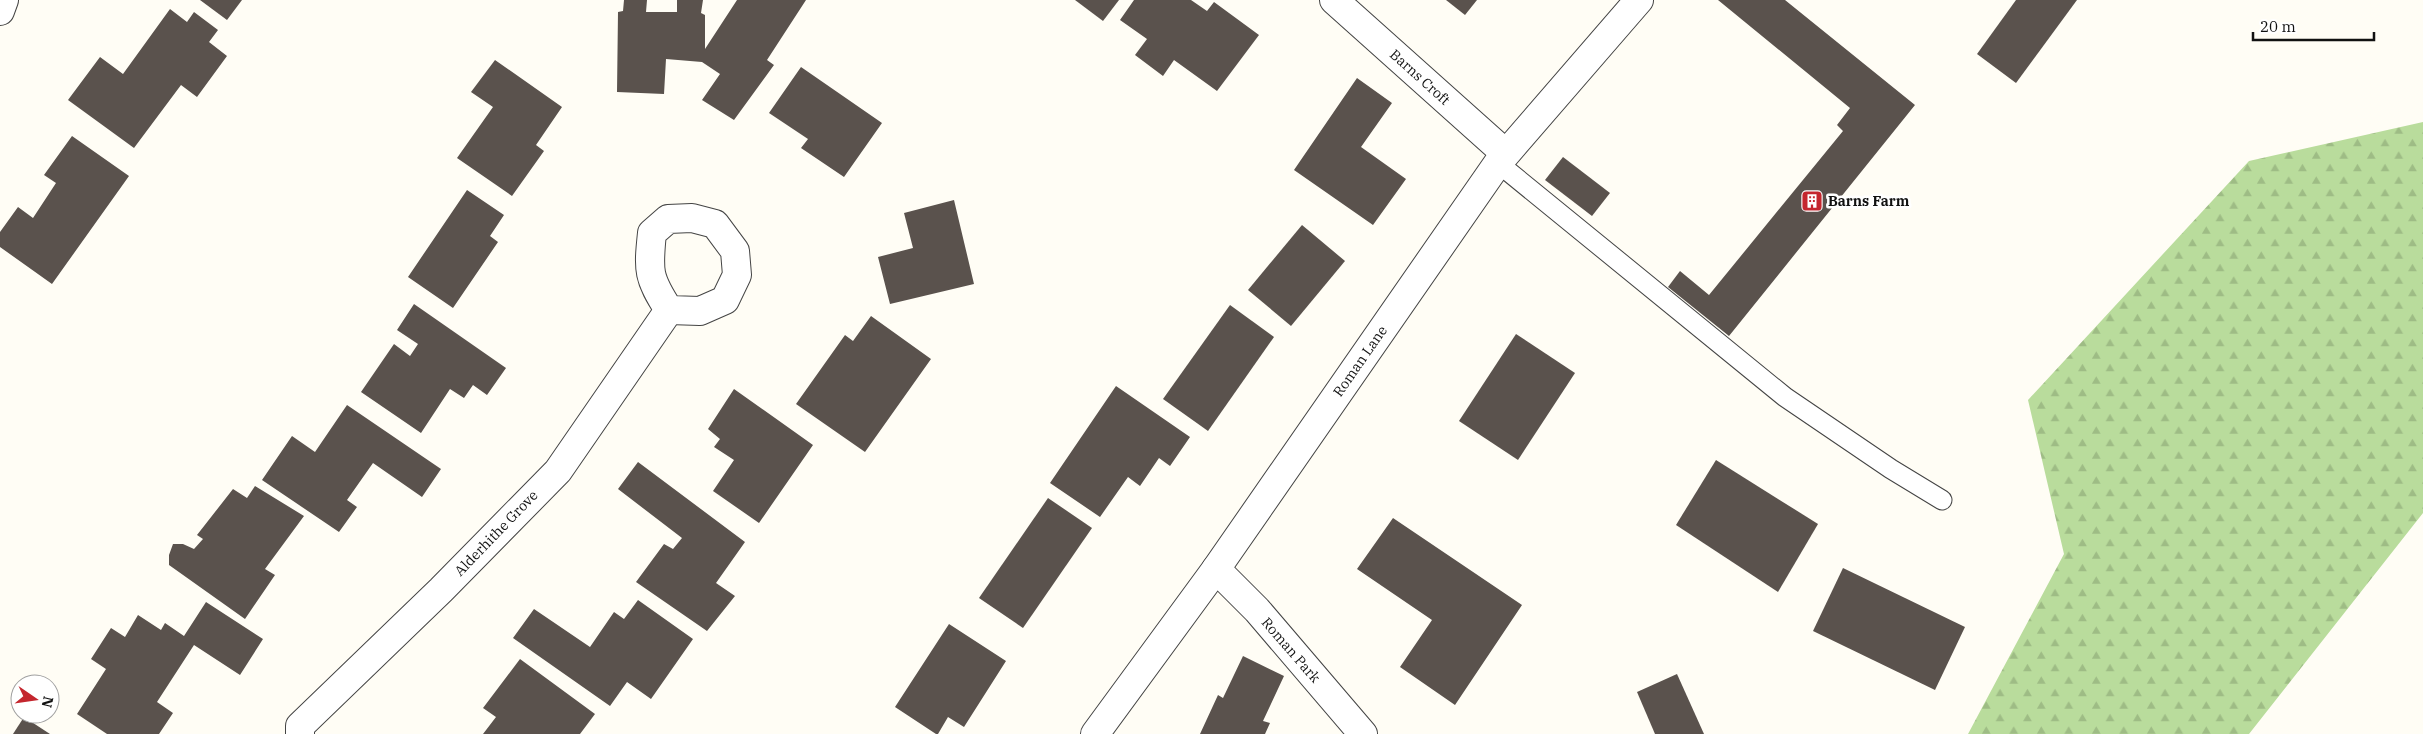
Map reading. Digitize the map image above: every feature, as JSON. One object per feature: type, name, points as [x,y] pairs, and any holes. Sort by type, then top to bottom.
[{"type":"street","points":[[0,10],[4,0]]},
{"type":"street","name":"Barns Croft","points":[[1334,0],[1502,158]]},
{"type":"street","name":"Roman Lane","points":[[1095,734],[1216,569],[1502,158],[1639,0]]},
{"type":"street","name":"Alderhithe Grove","points":[[300,734],[300,726],[441,590],[558,470],[669,310]]},
{"type":"street","name":"Roman Park","points":[[1216,569],[1257,610],[1364,734]]},
{"type":"lane","points":[[1502,158],[1785,397],[1890,469],[1942,500]]},
{"type":"green space","points":[[2423,122],[2423,513],[2249,734],[1968,734],[2064,554],[2028,400],[2249,161]]},
{"type":"building","points":[[200,0],[242,0],[227,20]]},
{"type":"building","points":[[624,0],[647,0],[646,12],[677,12],[677,0],[703,0],[701,13],[705,15],[705,49],[737,0],[806,0],[767,60],[774,65],[734,120],[702,100],[720,74],[702,62],[666,59],[664,94],[617,92],[618,12],[623,11]]},
{"type":"building","points":[[1075,0],[1119,0],[1103,21]]},
{"type":"building","points":[[1134,0],[1191,0],[1207,11],[1214,2],[1259,35],[1217,91],[1174,60],[1163,76],[1135,55],[1147,39],[1120,20]]},
{"type":"building","points":[[1446,0],[1477,0],[1465,15]]},
{"type":"building","name":"Barns Farm","points":[[1718,0],[1785,0],[1915,105],[1729,336],[1668,287],[1680,271],[1709,295],[1843,131],[1837,125],[1850,108]]},
{"type":"building","points":[[2016,0],[2077,0],[2016,83],[1977,54]]},
{"type":"building","points":[[170,9],[187,22],[194,12],[218,30],[209,42],[227,56],[197,97],[181,85],[134,148],[68,100],[100,57],[123,74]]},
{"type":"building","points":[[495,60],[562,107],[536,145],[544,151],[512,196],[457,158],[493,107],[471,92]]},
{"type":"building","points":[[801,67],[882,123],[844,177],[801,148],[808,139],[769,113]]},
{"type":"building","points":[[1357,78],[1392,103],[1361,147],[1406,179],[1373,225],[1294,170]]},
{"type":"building","points":[[72,136],[129,176],[52,284],[0,247],[0,232],[18,207],[33,218],[56,183],[44,175]]},
{"type":"building","points":[[1563,157],[1610,193],[1592,216],[1545,180]]},
{"type":"building","points":[[467,190],[504,215],[490,236],[498,242],[453,308],[408,277]]},
{"type":"building","points":[[954,200],[974,284],[890,304],[878,257],[913,248],[904,213]]},
{"type":"building","points":[[1302,225],[1345,261],[1291,326],[1248,290]]},
{"type":"building","points":[[414,304],[506,368],[487,395],[473,385],[464,398],[450,389],[421,433],[361,392],[394,344],[410,356],[418,344],[397,330]]},
{"type":"building","points":[[1230,305],[1274,337],[1208,431],[1163,399]]},
{"type":"building","points":[[871,316],[931,359],[865,452],[796,404],[845,335],[853,341]]},
{"type":"building","points":[[1516,334],[1575,373],[1518,460],[1459,421]]},
{"type":"building","points":[[1116,386],[1190,437],[1170,466],[1159,458],[1140,486],[1128,477],[1100,517],[1050,483]]},
{"type":"building","points":[[734,389],[813,445],[759,523],[713,491],[734,460],[714,447],[720,439],[708,429]]},
{"type":"building","points":[[347,405],[441,469],[422,497],[373,463],[347,500],[357,507],[339,532],[262,480],[292,436],[315,452]]},
{"type":"building","points":[[1716,460],[1818,524],[1778,592],[1676,525]]},
{"type":"building","points":[[638,462],[745,542],[716,583],[735,596],[707,631],[636,582],[664,544],[673,549],[682,538],[618,489]]},
{"type":"building","points":[[255,486],[304,516],[265,569],[275,575],[245,619],[169,565],[169,555],[173,544],[183,544],[194,549],[203,539],[197,535],[233,489],[247,498]]},
{"type":"building","points":[[1048,498],[1092,528],[1023,628],[979,598]]},
{"type":"building","points":[[1393,518],[1522,605],[1455,705],[1400,667],[1432,620],[1357,569]]},
{"type":"building","points":[[1843,568],[1965,627],[1935,690],[1813,631]]},
{"type":"building","points":[[638,600],[693,639],[651,699],[627,682],[610,706],[513,638],[534,609],[590,647],[614,612],[624,619]]},
{"type":"building","points":[[206,602],[263,639],[240,675],[194,645],[157,702],[173,713],[159,734],[107,734],[77,714],[106,669],[91,659],[111,628],[125,637],[138,615],[161,630],[165,623],[184,636]]},
{"type":"building","points":[[949,624],[1006,661],[964,727],[948,717],[938,734],[936,734],[895,707]]},
{"type":"building","points":[[1243,656],[1284,676],[1263,721],[1270,723],[1265,734],[1200,734],[1218,695],[1223,698]]},
{"type":"building","points":[[520,659],[595,714],[580,734],[483,734],[496,717],[483,708]]},
{"type":"building","points":[[1677,674],[1704,734],[1655,734],[1637,692]]},
{"type":"building","points":[[19,724],[35,724],[50,734],[13,734]]},
{"type":"place","name":"Barns Farm","points":[[1812,201]]}]
